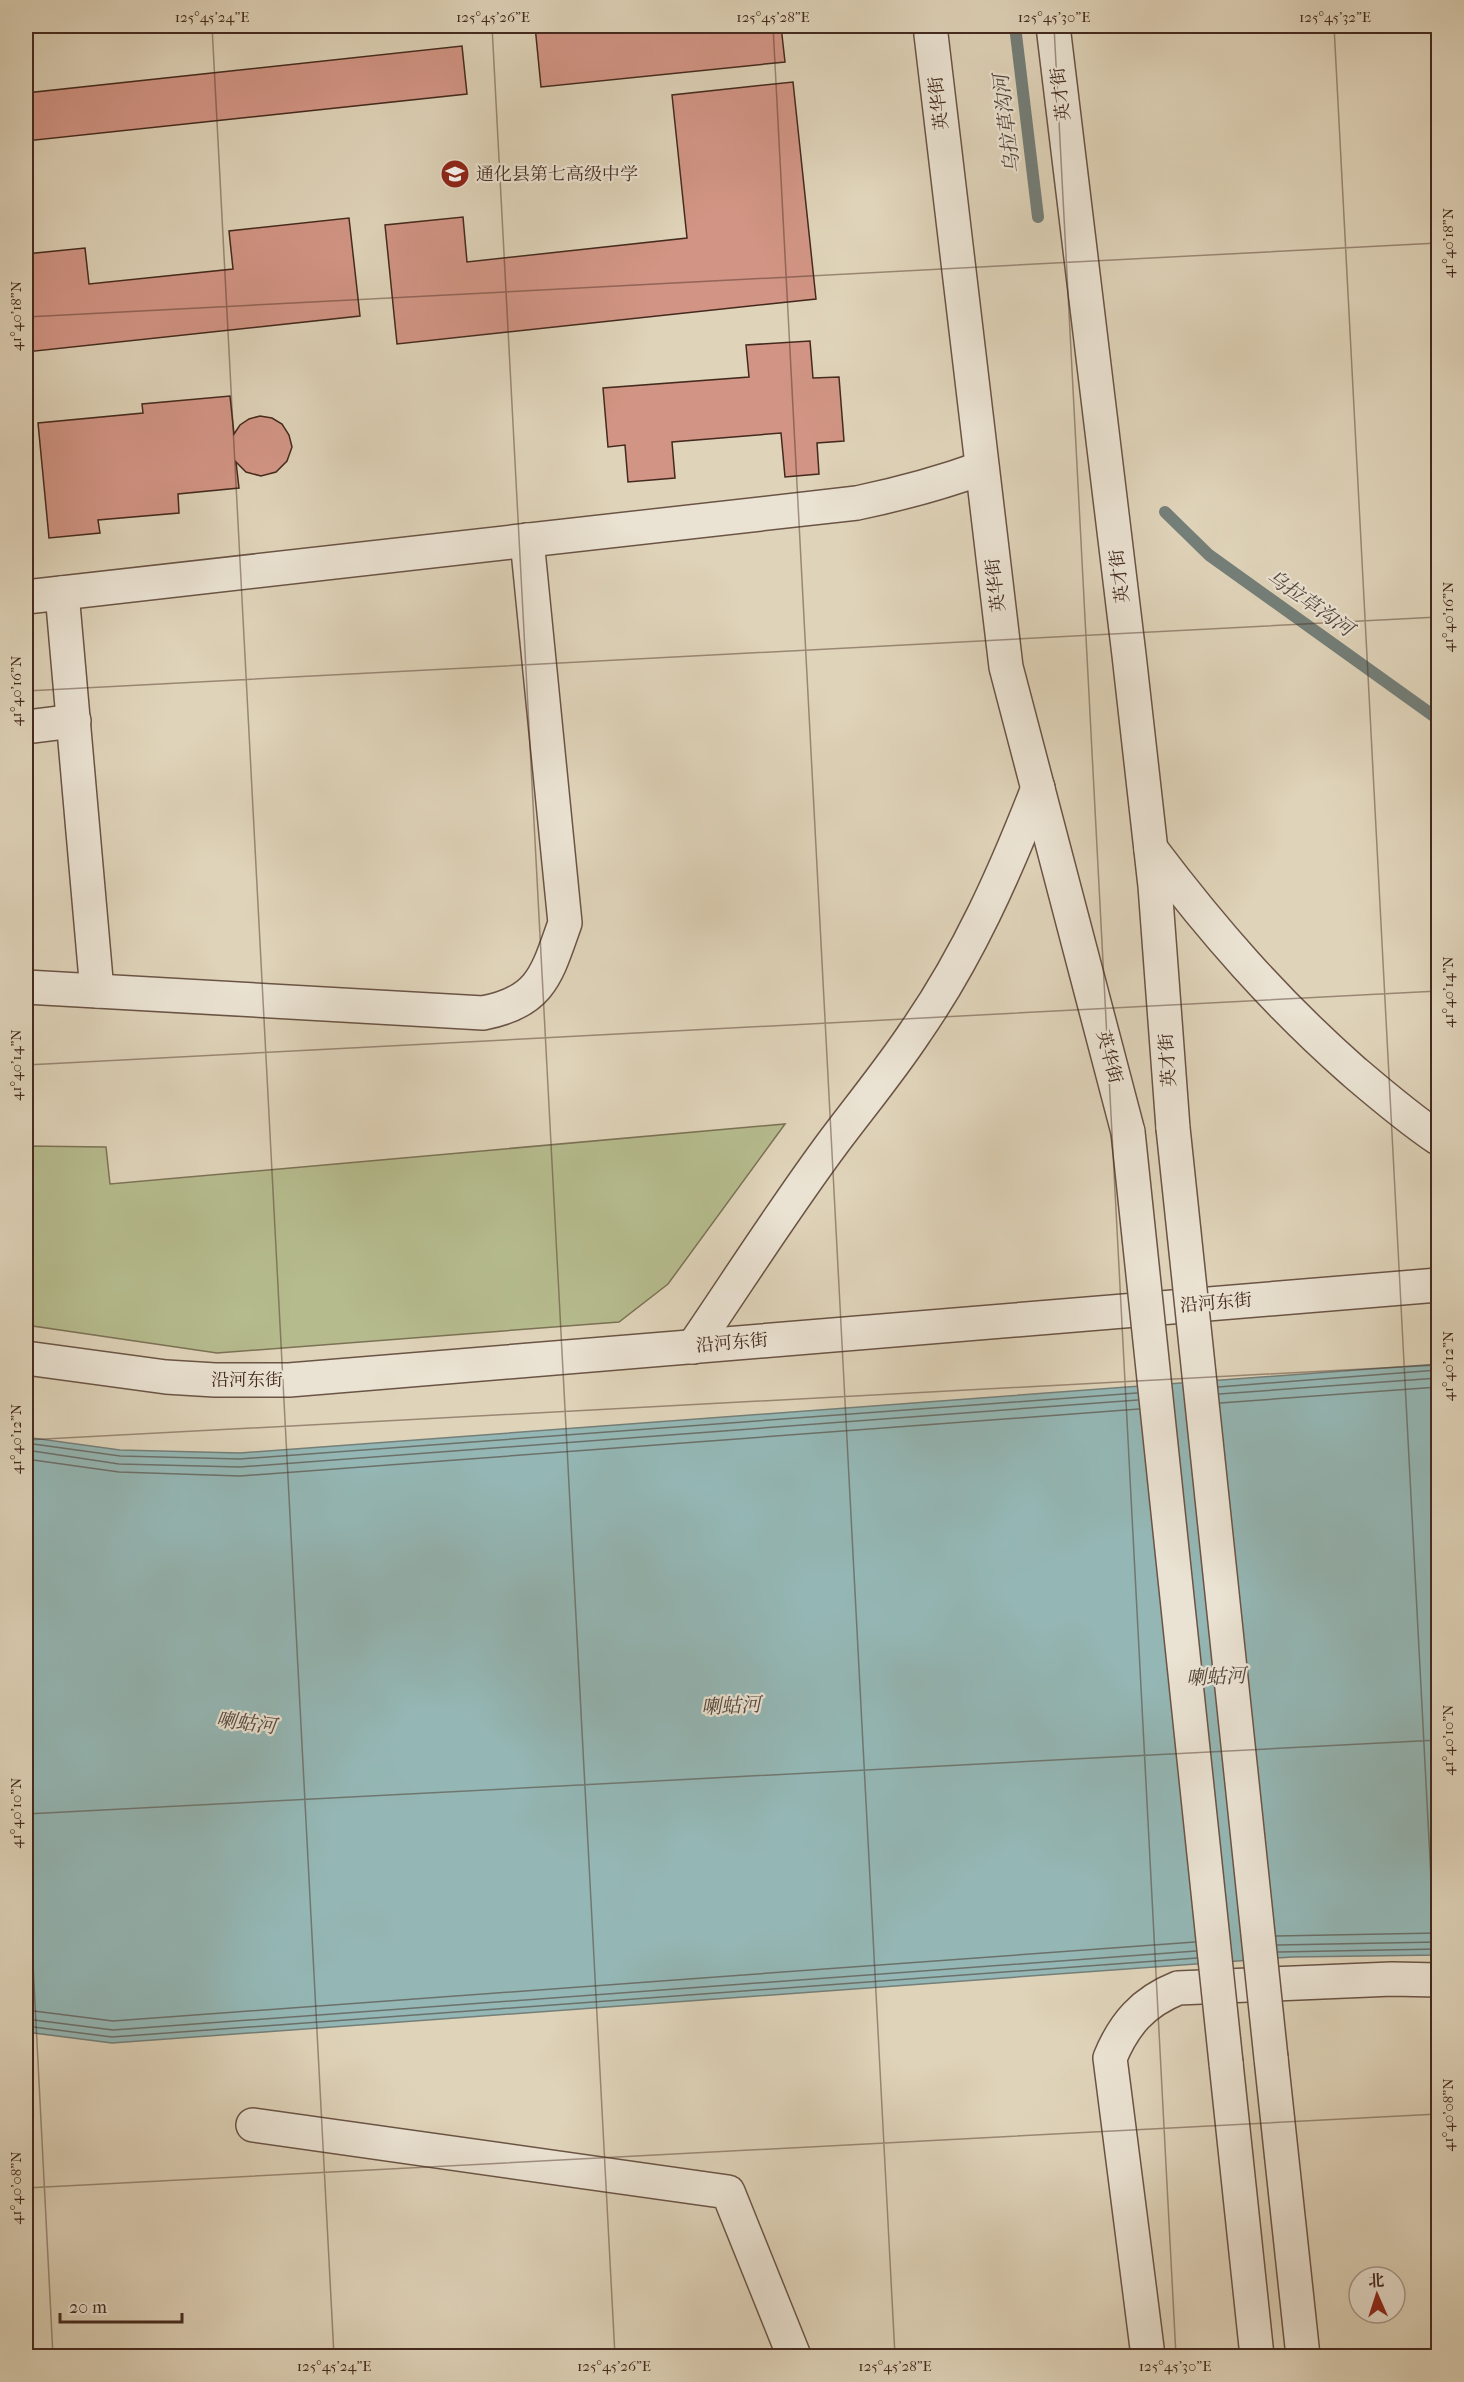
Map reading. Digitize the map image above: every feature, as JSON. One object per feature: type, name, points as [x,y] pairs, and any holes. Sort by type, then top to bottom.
[{"type":"street","name":"英华街","points":[[930,26],[1006,667],[1128,1132],[1257,2356]]},
{"type":"street","name":"英才街","points":[[1053,26],[1130,655],[1151,848],[1173,1128],[1303,2356]]},
{"type":"street","points":[[26,597],[857,502],[942,483],[982,468]]},
{"type":"street","points":[[26,987],[483,1013],[504,1009],[537,988],[547,973],[565,923],[527,540]]},
{"type":"street","points":[[62,593],[97,991]]},
{"type":"street","points":[[26,727],[74,722]]},
{"type":"street","points":[[693,1347],[835,1140],[878,1086],[924,1020],[986,912],[1014,851],[1038,788]]},
{"type":"street","points":[[1151,848],[1202,916],[1266,988],[1313,1035],[1371,1086],[1438,1138]]},
{"type":"street","name":"沿河东街","points":[[26,1358],[166,1377],[215,1380],[290,1380],[1438,1285]]},
{"type":"street","points":[[1148,2356],[1110,2058],[1131,2018],[1160,1995],[1178,1988],[1392,1979],[1438,1980]]},
{"type":"street","points":[[253,2125],[728,2192],[794,2356]]},
{"type":"green space","points":[[26,26],[130,26],[80,30]]},
{"type":"green space","points":[[785,1124],[668,1284],[619,1322],[217,1353],[26,1325],[26,1146],[106,1147],[110,1184]]},
{"type":"water","name":"喇蛄河","points":[[1438,1364],[1438,1955],[1292,1957],[112,2043],[26,2032],[26,1437],[120,1450],[240,1453]]},
{"type":"building","points":[[535,26],[781,26],[785,62],[541,87]]},
{"type":"building","points":[[462,46],[467,94],[26,141],[26,93]]},
{"type":"building","points":[[793,82],[816,299],[397,344],[385,225],[463,217],[467,262],[687,238],[672,95]]},
{"type":"building","points":[[349,218],[360,316],[26,352],[26,254],[85,248],[89,284],[233,269],[229,231]]},
{"type":"building","points":[[810,341],[813,378],[839,377],[844,441],[817,443],[819,474],[785,477],[781,433],[672,442],[675,478],[628,482],[625,445],[608,447],[603,388],[749,377],[746,345]]},
{"type":"building","points":[[230,396],[234,434],[240,425],[260,416],[272,418],[282,424],[289,435],[292,447],[287,461],[276,472],[261,476],[246,472],[236,462],[239,488],[178,494],[179,513],[98,520],[100,533],[49,538],[38,423],[143,413],[142,404]]},
{"type":"waterway","name":"乌拉草沟河","points":[[1015,26],[1038,217]]},
{"type":"waterway","name":"乌拉草沟河","points":[[1165,512],[1209,555],[1438,719]]},
{"type":"place","name":"通化县第七高级中学","points":[[455,174]]}]
